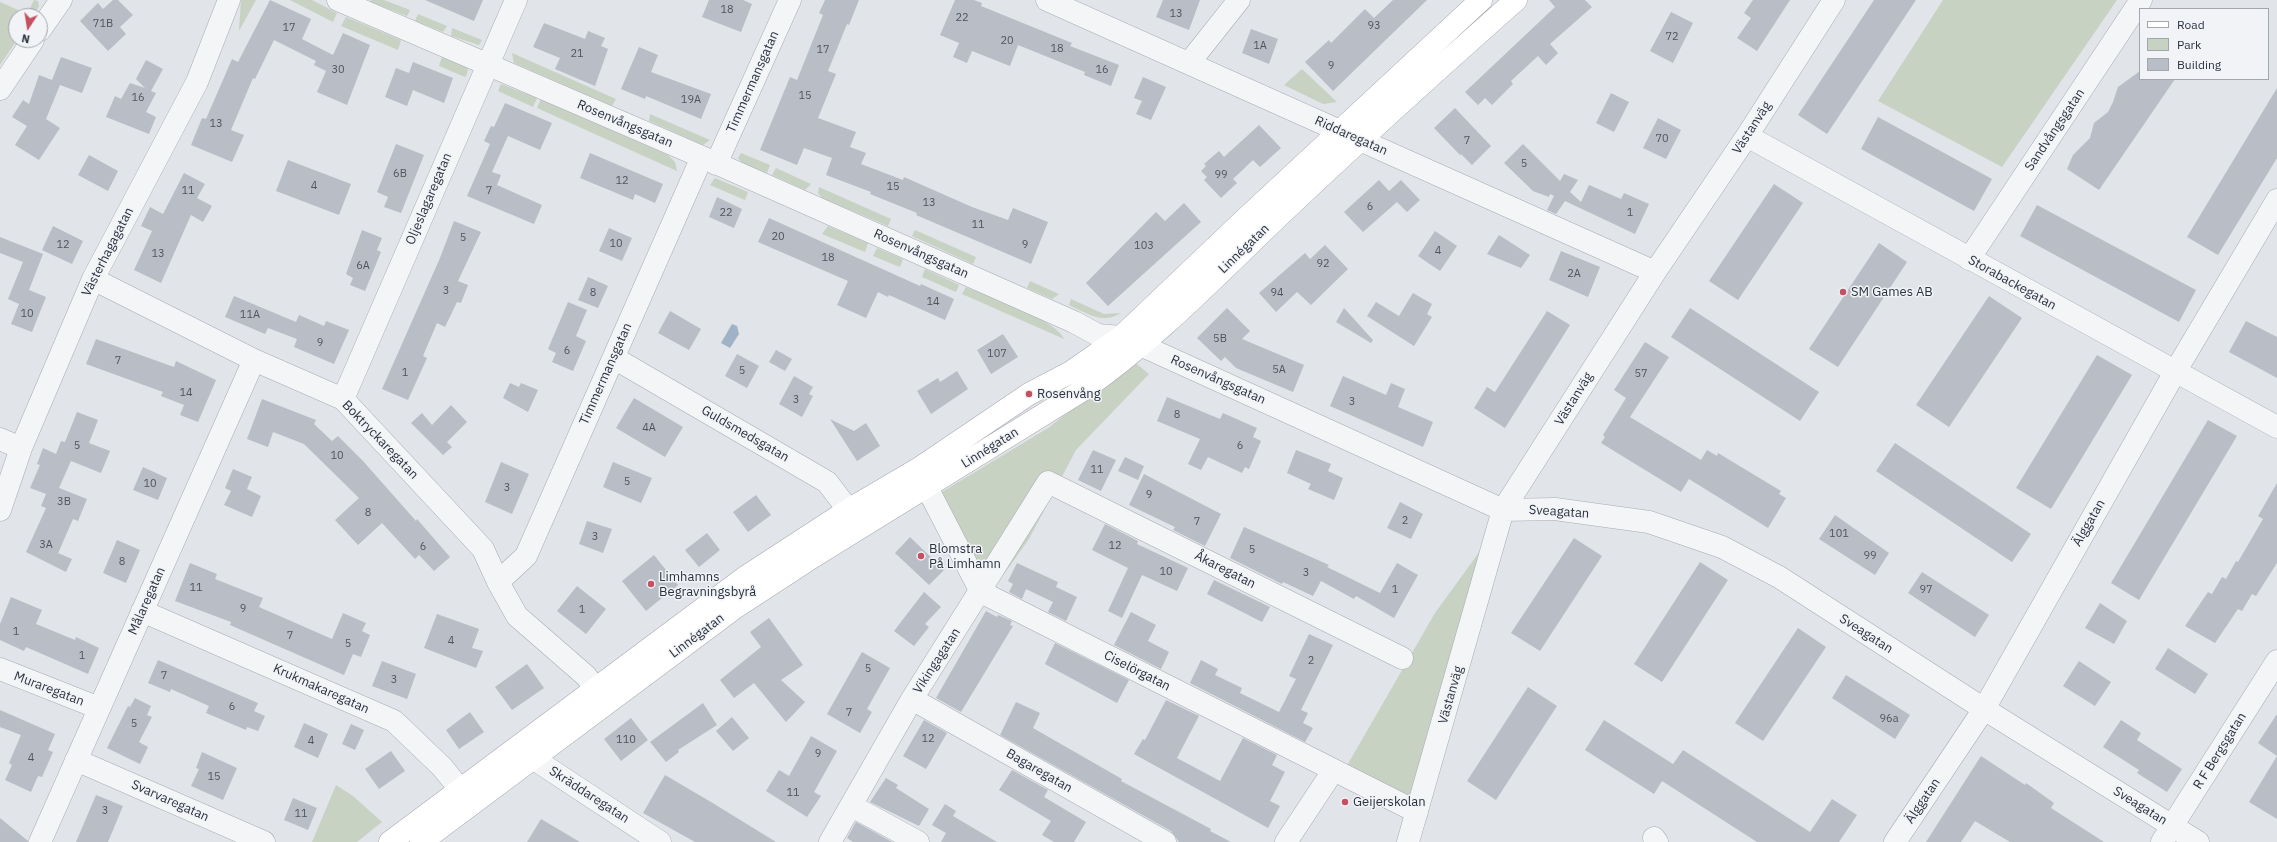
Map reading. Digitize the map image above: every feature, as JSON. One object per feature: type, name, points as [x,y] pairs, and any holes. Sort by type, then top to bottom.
[{"type":"street","points":[[48,19],[61,0]]},
{"type":"street","name":"Västerhagagatan","points":[[0,510],[21,448],[94,279],[197,82],[229,0]]},
{"type":"street","name":"Rosenvångsgatan","points":[[338,0],[709,161],[1074,322],[1098,335],[1121,338],[1142,346],[1504,510]]},
{"type":"street","name":"Oljeslagaregatan","points":[[343,399],[516,0]]},
{"type":"street","name":"Timmermansgatan","points":[[498,582],[526,556],[614,358],[709,161],[790,0]]},
{"type":"street","name":"Riddaregatan","points":[[1047,0],[1655,272]]},
{"type":"street","points":[[1189,63],[1239,0]]},
{"type":"street","name":"Linnégatan","points":[[923,478],[1029,394],[1071,372],[1121,338],[1482,0]]},
{"type":"street","name":"Linnégatan","points":[[527,752],[595,688],[734,586],[856,518],[923,478],[1083,390],[1119,365],[1142,346],[1360,140],[1516,0]]},
{"type":"street","name":"Västanväg","points":[[1408,842],[1504,510],[1655,272],[1747,136],[1834,0]]},
{"type":"street","name":"Sandvångsgatan","points":[[1969,259],[2141,0]]},
{"type":"street","points":[[0,89],[28,48]]},
{"type":"street","name":"Storabackegatan","points":[[1747,136],[2277,427]]},
{"type":"street","name":"Älggatan","points":[[1895,842],[1984,709],[2175,372],[2277,200]]},
{"type":"street","name":"Boktryckaregatan","points":[[94,279],[254,360],[343,399],[483,549],[498,582],[517,616],[586,676],[595,688]]},
{"type":"street","name":"Guldsmedsgatan","points":[[614,358],[827,482],[856,518]]},
{"type":"street","name":"Målaregatan","points":[[40,842],[254,360]]},
{"type":"street","points":[[0,439],[21,448]]},
{"type":"street","points":[[923,478],[981,592]]},
{"type":"street","name":"Vikingagatan","points":[[830,842],[912,699],[981,592],[1048,482]]},
{"type":"street","name":"Åkaregatan","points":[[1048,482],[1402,658]]},
{"type":"street","name":"Sveagatan","points":[[1504,510],[1555,509],[1649,522],[1722,547],[1779,577],[1984,709],[2168,834],[2198,842]]},
{"type":"street","name":"Linnégatan","points":[[390,842],[466,797],[527,752],[736,607],[856,518]]},
{"type":"street","name":"Ciselörgatan","points":[[981,592],[1416,812]]},
{"type":"street","name":"Krukmakaregatan","points":[[142,611],[394,721],[442,767],[466,797]]},
{"type":"street","name":"R F Bergsgatan","points":[[2168,834],[2277,661]]},
{"type":"street","name":"Muraregatan","points":[[0,669],[99,708]]},
{"type":"street","name":"Bagaregatan","points":[[912,699],[1165,842]]},
{"type":"street","name":"Skräddaregatan","points":[[527,752],[660,842]]},
{"type":"street","name":"Svarvaregatan","points":[[76,760],[264,842]]},
{"type":"street","points":[[1286,842],[1333,771]]},
{"type":"street","name":"Linnégatan","points":[[421,842],[466,797]]},
{"type":"street","points":[[852,806],[918,842]]},
{"type":"green space","points":[[34,0],[38,1],[39,6],[38,8],[30,8]]},
{"type":"green space","points":[[241,0],[256,0],[239,31],[239,30]]},
{"type":"green space","points":[[290,0],[312,0],[337,13],[333,22]]},
{"type":"green space","points":[[371,0],[384,0],[410,10],[407,16],[370,2]]},
{"type":"green space","points":[[1943,0],[2117,0],[2002,167],[1878,101]]},
{"type":"green space","points":[[0,2],[14,8],[8,8],[8,48],[12,48],[0,65]]},
{"type":"green space","points":[[418,14],[447,26],[443,32],[415,21]]},
{"type":"green space","points":[[346,17],[401,40],[398,50],[341,26]]},
{"type":"green space","points":[[452,28],[482,40],[479,45],[451,36]]},
{"type":"green space","points":[[512,53],[616,99],[612,106],[514,63]]},
{"type":"green space","points":[[442,57],[468,68],[465,77],[439,66]]},
{"type":"green space","points":[[1302,69],[1337,102],[1323,104],[1284,85]]},
{"type":"green space","points":[[501,84],[537,98],[533,107],[498,91]]},
{"type":"green space","points":[[541,99],[668,155],[675,162],[677,171],[537,108]]},
{"type":"green space","points":[[650,114],[710,140],[703,145],[649,121]]},
{"type":"green space","points":[[741,153],[770,165],[767,173],[742,163],[738,158]]},
{"type":"green space","points":[[776,168],[811,184],[805,190],[772,175]]},
{"type":"green space","points":[[715,178],[748,192],[745,200],[710,185]]},
{"type":"green space","points":[[819,187],[891,219],[888,226],[822,198],[818,193]]},
{"type":"green space","points":[[828,226],[868,243],[865,252],[822,234]]},
{"type":"green space","points":[[915,230],[976,257],[973,264],[912,236]]},
{"type":"green space","points":[[877,248],[903,259],[900,267],[873,256]]},
{"type":"green space","points":[[925,269],[959,285],[956,292],[922,277]]},
{"type":"green space","points":[[1030,281],[1059,294],[1052,299],[1027,288]]},
{"type":"green space","points":[[966,287],[1035,316],[1058,331],[1064,339],[962,294]]},
{"type":"green space","points":[[1071,299],[1104,314],[1121,313],[1107,318],[1101,318],[1069,305]]},
{"type":"green space","points":[[1133,361],[1149,374],[1076,450],[1029,539],[984,602],[922,504],[1048,428]]},
{"type":"green space","points":[[1488,540],[1411,800],[1345,769],[1435,613]]},
{"type":"green space","points":[[336,785],[353,796],[382,822],[357,842],[312,842]]},
{"type":"water","points":[[732,324],[737,326],[739,334],[730,348],[721,343]]},
{"type":"building","points":[[113,0],[118,0],[133,15],[120,27],[126,34],[108,51],[80,21],[98,3],[103,9]]},
{"type":"building","points":[[270,0],[311,19],[302,39],[333,55],[343,33],[370,45],[347,105],[317,92],[326,71],[314,65],[316,61],[274,40],[255,79],[253,78],[231,130],[244,135],[232,162],[191,145],[202,118],[206,119],[232,59],[238,62]]},
{"type":"building","points":[[425,0],[483,0],[474,21]]},
{"type":"building","points":[[709,0],[743,0],[752,4],[741,32],[702,17]]},
{"type":"building","points":[[825,0],[859,0],[849,25],[847,24],[828,71],[836,74],[818,118],[856,132],[850,147],[866,153],[861,164],[903,180],[904,177],[972,207],[1008,220],[1013,208],[1048,222],[1031,264],[916,215],[917,213],[870,194],[871,192],[826,175],[832,158],[804,148],[797,165],[760,150],[790,77],[797,80],[823,15],[819,13]]},
{"type":"building","points":[[955,0],[974,0],[982,3],[981,6],[1072,43],[1070,46],[1119,65],[1111,86],[1084,75],[1085,72],[1018,45],[1010,66],[972,51],[967,63],[953,57],[959,43],[940,35]]},
{"type":"building","points":[[1163,0],[1200,0],[1189,30],[1156,17]]},
{"type":"building","points":[[1393,0],[1427,0],[1333,91],[1305,62],[1329,40],[1331,43],[1365,9],[1374,18]]},
{"type":"building","points":[[1549,0],[1585,0],[1592,7],[1550,44],[1558,53],[1546,65],[1538,56],[1511,81],[1513,84],[1492,105],[1485,98],[1478,105],[1465,92],[1555,7]]},
{"type":"building","points":[[1753,0],[1790,0],[1757,51],[1737,38],[1751,18],[1744,13]]},
{"type":"building","points":[[1874,0],[1916,0],[1827,134],[1798,115]]},
{"type":"building","points":[[1671,12],[1693,23],[1673,63],[1650,51]]},
{"type":"building","points":[[544,23],[585,39],[588,31],[605,38],[601,46],[608,49],[595,86],[555,69],[560,58],[533,47]]},
{"type":"building","points":[[1251,29],[1278,39],[1269,64],[1242,53]]},
{"type":"building","points":[[639,47],[658,55],[651,72],[711,94],[701,119],[646,96],[645,99],[621,89]]},
{"type":"building","points":[[61,57],[92,68],[82,93],[60,85],[46,119],[60,128],[39,160],[15,145],[27,126],[12,117],[23,100],[29,104],[39,75],[52,80]]},
{"type":"building","points":[[146,60],[163,69],[151,91],[156,93],[146,112],[156,117],[149,134],[106,117],[115,96],[121,99],[130,83],[145,88],[136,79]]},
{"type":"building","points":[[413,62],[453,78],[444,103],[413,90],[407,106],[385,97],[396,68],[409,73]]},
{"type":"building","points":[[2139,72],[2139,80],[2174,80],[2099,190],[2067,169],[2073,155],[2090,138],[2094,123],[2108,112],[2118,87]]},
{"type":"building","points":[[1143,77],[1166,87],[1151,120],[1136,114],[1142,101],[1134,98]]},
{"type":"building","points":[[2277,88],[2277,158],[2218,255],[2187,237]]},
{"type":"building","points":[[1611,93],[1629,102],[1614,132],[1596,123]]},
{"type":"building","points":[[505,103],[552,123],[540,150],[508,136],[492,172],[501,175],[497,185],[542,205],[534,224],[467,196],[490,144],[484,141],[491,126],[494,127]]},
{"type":"building","points":[[1455,108],[1491,146],[1472,165],[1461,154],[1460,155],[1434,128]]},
{"type":"building","points":[[1878,117],[1992,179],[1974,211],[1861,149]]},
{"type":"building","points":[[1658,118],[1681,130],[1666,159],[1643,148]]},
{"type":"building","points":[[1259,125],[1281,148],[1260,167],[1253,160],[1233,179],[1237,183],[1221,198],[1204,180],[1207,177],[1201,171],[1206,166],[1204,164],[1219,151],[1224,157]]},
{"type":"building","points":[[396,144],[424,155],[401,213],[384,207],[388,197],[377,192]]},
{"type":"building","points":[[1523,144],[1560,181],[1564,174],[1578,180],[1570,192],[1581,202],[1589,185],[1621,199],[1624,193],[1649,204],[1635,234],[1565,201],[1556,214],[1547,210],[1554,196],[1550,194],[1549,197],[1533,191],[1504,163]]},
{"type":"building","points":[[590,153],[663,184],[655,203],[635,194],[633,200],[580,178]]},
{"type":"building","points":[[89,155],[118,171],[108,191],[78,175]]},
{"type":"building","points":[[288,160],[351,184],[339,215],[276,191]]},
{"type":"building","points":[[184,173],[205,184],[197,198],[212,206],[203,222],[191,215],[161,283],[134,270],[152,231],[141,226],[150,207],[163,214]]},
{"type":"building","points":[[1379,180],[1389,191],[1401,180],[1420,200],[1407,212],[1397,202],[1363,232],[1344,212]]},
{"type":"building","points":[[1774,184],[1803,203],[1738,300],[1709,281]]},
{"type":"building","points":[[717,197],[742,209],[734,228],[709,217]]},
{"type":"building","points":[[1184,203],[1201,222],[1108,306],[1086,283],[1156,212],[1165,221]]},
{"type":"building","points":[[2037,205],[2196,290],[2179,322],[2020,236]]},
{"type":"building","points":[[769,218],[920,286],[921,284],[954,299],[945,320],[889,295],[888,297],[878,292],[866,318],[837,305],[848,281],[758,242]]},
{"type":"building","points":[[454,221],[481,232],[458,281],[468,285],[461,303],[457,302],[445,327],[437,323],[423,356],[427,358],[408,400],[382,389],[440,258]]},
{"type":"building","points":[[53,226],[83,241],[72,264],[42,250]]},
{"type":"building","points":[[609,228],[632,238],[622,261],[599,251]]},
{"type":"building","points":[[362,230],[382,238],[377,250],[381,252],[365,291],[350,285],[353,278],[346,274]]},
{"type":"building","points":[[1435,231],[1457,246],[1440,271],[1418,256]]},
{"type":"building","points":[[1499,235],[1530,255],[1521,268],[1487,254]]},
{"type":"building","points":[[0,237],[43,254],[29,290],[46,297],[32,332],[11,324],[19,304],[8,299],[23,262],[0,253]]},
{"type":"building","points":[[1879,243],[1907,262],[1838,367],[1809,349]]},
{"type":"building","points":[[1325,245],[1348,269],[1311,305],[1297,292],[1276,312],[1259,293],[1305,253],[1310,259]]},
{"type":"building","points":[[1561,251],[1600,267],[1588,297],[1549,280]]},
{"type":"building","points":[[588,277],[608,286],[598,308],[578,300]]},
{"type":"building","points":[[1413,293],[1432,304],[1427,314],[1432,317],[1414,346],[1367,316],[1376,302],[1399,316]]},
{"type":"building","points":[[234,296],[296,322],[299,315],[324,326],[326,321],[349,330],[334,364],[294,347],[297,339],[268,328],[265,334],[225,317]]},
{"type":"building","points":[[1989,296],[2022,318],[1949,427],[1916,405]]},
{"type":"building","points":[[568,302],[587,310],[576,336],[586,341],[573,371],[552,362],[556,353],[548,349]]},
{"type":"building","points":[[1227,308],[1250,331],[1242,339],[1304,365],[1293,392],[1236,368],[1225,357],[1221,361],[1197,338]]},
{"type":"building","points":[[1344,308],[1373,340],[1371,343],[1336,322]]},
{"type":"building","points":[[1690,308],[1819,392],[1800,421],[1671,337]]},
{"type":"building","points":[[670,311],[701,329],[689,350],[658,333]]},
{"type":"building","points":[[1547,311],[1570,325],[1505,428],[1474,408],[1487,387],[1495,392]]},
{"type":"building","points":[[2246,321],[2277,337],[2277,378],[2229,352]]},
{"type":"building","points":[[1003,334],[1018,357],[991,374],[977,350]]},
{"type":"building","points":[[96,339],[174,367],[176,361],[216,380],[198,422],[180,415],[184,405],[161,396],[163,392],[86,364]]},
{"type":"building","points":[[1645,342],[1669,357],[1630,417],[1701,460],[1707,450],[1717,456],[1718,453],[1781,491],[1779,494],[1786,498],[1768,528],[1689,479],[1681,492],[1601,443],[1605,437],[1603,435],[1626,398],[1614,390]]},
{"type":"building","points":[[776,350],[792,359],[785,371],[769,362]]},
{"type":"building","points":[[737,354],[759,366],[747,388],[725,376]]},
{"type":"building","points":[[2097,355],[2132,375],[2051,509],[2016,488]]},
{"type":"building","points":[[957,371],[968,389],[931,414],[917,391],[938,378],[940,382]]},
{"type":"building","points":[[794,376],[813,387],[809,394],[813,396],[802,417],[779,404]]},
{"type":"building","points":[[1343,376],[1386,395],[1391,383],[1405,389],[1398,407],[1433,422],[1423,447],[1330,406]]},
{"type":"building","points":[[510,383],[519,387],[521,383],[538,390],[528,412],[503,398]]},
{"type":"building","points":[[1167,397],[1220,419],[1223,413],[1257,428],[1253,437],[1261,441],[1249,469],[1245,467],[1242,473],[1208,457],[1201,470],[1188,464],[1200,439],[1157,421]]},
{"type":"building","points":[[634,398],[683,427],[665,457],[616,428]]},
{"type":"building","points":[[262,399],[316,420],[314,424],[332,441],[338,436],[363,461],[416,521],[417,519],[450,557],[434,571],[419,555],[415,559],[382,523],[358,545],[335,520],[359,498],[304,444],[273,432],[268,447],[247,439]]},
{"type":"building","points":[[451,405],[467,422],[447,442],[452,447],[443,455],[411,423],[422,413],[432,425]]},
{"type":"building","points":[[77,412],[98,420],[89,443],[110,451],[101,473],[71,461],[59,488],[87,499],[78,521],[73,519],[58,553],[72,559],[66,572],[26,552],[46,508],[41,506],[46,494],[30,488],[40,465],[37,464],[43,448],[56,454],[61,441],[65,442]]},
{"type":"building","points":[[830,419],[854,431],[866,423],[880,446],[857,461]]},
{"type":"building","points":[[2208,420],[2237,436],[2139,600],[2111,583]]},
{"type":"building","points":[[1895,443],[2031,534],[2012,562],[1876,471]]},
{"type":"building","points":[[1093,450],[1116,460],[1101,491],[1078,480]]},
{"type":"building","points":[[1296,450],[1331,464],[1328,471],[1343,478],[1334,500],[1308,489],[1311,484],[1287,473]]},
{"type":"building","points":[[1125,457],[1144,466],[1138,480],[1118,471]]},
{"type":"building","points":[[501,462],[529,474],[512,514],[485,502]]},
{"type":"building","points":[[613,462],[652,478],[641,503],[603,487]]},
{"type":"building","points":[[143,467],[167,478],[158,500],[133,490]]},
{"type":"building","points":[[233,469],[252,477],[247,489],[261,496],[252,517],[224,505],[231,491],[225,488]]},
{"type":"building","points":[[1144,474],[1221,514],[1205,546],[1173,530],[1175,527],[1129,505]]},
{"type":"building","points":[[2277,483],[2277,563],[2256,596],[2252,594],[2242,611],[2238,609],[2215,643],[2185,626],[2208,592],[2212,594],[2222,577],[2226,579],[2236,561],[2238,562],[2263,519],[2258,516]]},
{"type":"building","points":[[756,495],[771,515],[748,532],[733,512]]},
{"type":"building","points":[[1400,502],[1423,514],[1411,539],[1387,528]]},
{"type":"building","points":[[1835,515],[1889,553],[1875,575],[1819,539]]},
{"type":"building","points":[[587,521],[612,529],[603,553],[579,544]]},
{"type":"building","points":[[1105,524],[1138,541],[1137,544],[1188,568],[1177,591],[1142,575],[1122,618],[1108,611],[1128,568],[1092,550]]},
{"type":"building","points":[[1244,527],[1329,565],[1327,567],[1380,593],[1397,563],[1418,575],[1394,618],[1356,596],[1354,599],[1321,581],[1313,596],[1283,582],[1282,584],[1230,558]]},
{"type":"building","points":[[707,533],[720,550],[699,567],[685,550]]},
{"type":"building","points":[[910,537],[944,570],[929,585],[895,553]]},
{"type":"building","points":[[1574,538],[1602,556],[1540,651],[1511,633]]},
{"type":"building","points":[[117,540],[140,550],[126,583],[103,573]]},
{"type":"building","points":[[654,555],[678,585],[646,611],[622,581]]},
{"type":"building","points":[[1700,562],[1728,580],[1662,682],[1634,664]]},
{"type":"building","points":[[190,563],[217,574],[215,579],[263,598],[259,607],[332,639],[343,613],[366,623],[362,631],[370,635],[361,657],[353,654],[344,675],[230,625],[231,622],[175,601]]},
{"type":"building","points":[[1017,563],[1058,582],[1056,587],[1077,597],[1066,621],[1048,612],[1053,602],[1026,589],[1022,599],[1009,592],[1013,584],[1008,581]]},
{"type":"building","points":[[1922,572],[1989,615],[1975,637],[1908,593]]},
{"type":"building","points":[[1214,580],[1270,607],[1262,622],[1207,594]]},
{"type":"building","points":[[577,586],[606,609],[586,634],[557,611]]},
{"type":"building","points":[[924,592],[941,607],[925,624],[929,627],[914,646],[894,631]]},
{"type":"building","points":[[11,597],[42,610],[36,624],[75,640],[76,637],[99,648],[88,674],[26,647],[24,651],[0,640],[0,624]]},
{"type":"building","points":[[2100,603],[2127,621],[2114,644],[2085,628]]},
{"type":"building","points":[[986,611],[997,617],[998,615],[1012,621],[1010,625],[1013,626],[961,712],[936,698]]},
{"type":"building","points":[[1131,612],[1156,625],[1148,641],[1169,652],[1161,669],[1114,645]]},
{"type":"building","points":[[437,614],[479,629],[472,648],[483,651],[476,668],[424,648]]},
{"type":"building","points":[[769,618],[803,665],[781,680],[805,702],[786,722],[754,683],[734,698],[720,680],[761,647],[750,632]]},
{"type":"building","points":[[1798,628],[1826,647],[1763,741],[1735,723]]},
{"type":"building","points":[[1309,634],[1333,645],[1301,710],[1308,713],[1303,723],[1313,728],[1305,742],[1190,683],[1201,660],[1218,669],[1215,675],[1242,688],[1240,693],[1279,712],[1296,679],[1289,676]]},
{"type":"building","points":[[1055,643],[1129,680],[1117,703],[1045,664]]},
{"type":"building","points":[[2168,648],[2208,674],[2195,694],[2155,669]]},
{"type":"building","points":[[862,652],[890,668],[867,709],[872,712],[860,733],[827,714]]},
{"type":"building","points":[[158,660],[258,703],[254,711],[265,716],[258,731],[247,727],[246,730],[206,713],[209,706],[171,689],[170,692],[148,683]]},
{"type":"building","points":[[382,661],[416,674],[407,699],[372,686]]},
{"type":"building","points":[[2079,661],[2111,682],[2095,706],[2063,686]]},
{"type":"building","points":[[527,664],[544,688],[512,710],[495,687]]},
{"type":"building","points":[[1846,675],[1910,715],[1895,739],[1832,698]]},
{"type":"building","points":[[1528,687],[1557,706],[1496,800],[1467,781]]},
{"type":"building","points":[[135,698],[151,706],[147,715],[152,717],[139,742],[148,747],[140,764],[107,748],[128,706],[130,707]]},
{"type":"building","points":[[1166,700],[1199,716],[1177,758],[1220,781],[1243,738],[1277,755],[1272,765],[1285,772],[1270,801],[1280,806],[1268,828],[1134,754],[1143,739],[1145,740]]},
{"type":"building","points":[[1016,702],[1040,713],[1033,728],[1122,779],[1121,781],[1211,829],[1210,831],[1231,842],[1179,842],[1171,831],[1000,735]]},
{"type":"building","points":[[703,703],[717,725],[678,750],[679,752],[666,762],[650,742]]},
{"type":"building","points":[[0,710],[55,734],[48,750],[53,752],[42,777],[38,776],[31,792],[5,780],[12,765],[9,763],[21,735],[0,727]]},
{"type":"building","points":[[470,712],[484,732],[459,749],[446,730]]},
{"type":"building","points":[[2277,714],[2277,756],[2258,743]]},
{"type":"building","points":[[732,717],[749,738],[733,751],[716,731]]},
{"type":"building","points":[[631,718],[648,740],[621,761],[604,739]]},
{"type":"building","points":[[924,720],[947,733],[926,769],[903,756]]},
{"type":"building","points":[[1604,720],[1673,764],[1683,750],[1810,832],[1832,799],[1857,815],[1839,842],[1757,842],[1662,781],[1654,794],[1585,750]]},
{"type":"building","points":[[2121,720],[2141,733],[2137,740],[2182,769],[2167,792],[2137,773],[2139,770],[2103,747]]},
{"type":"building","points":[[304,723],[328,734],[318,758],[294,747]]},
{"type":"building","points":[[351,724],[364,730],[355,750],[342,744]]},
{"type":"building","points":[[811,736],[837,751],[814,792],[821,796],[807,817],[766,791],[779,770],[789,776]]},
{"type":"building","points":[[391,751],[405,771],[379,789],[365,769]]},
{"type":"building","points":[[202,752],[237,768],[223,800],[191,786],[199,769],[196,768]]},
{"type":"building","points":[[1981,756],[2025,785],[2026,783],[2054,803],[2051,808],[2104,842],[2010,842],[1975,821],[1961,842],[1926,842]]},
{"type":"building","points":[[2277,756],[2277,819],[2249,802]]},
{"type":"building","points":[[1012,770],[1048,790],[1044,797],[1086,822],[1074,842],[1054,842],[1042,835],[1051,821],[999,790]]},
{"type":"building","points":[[665,775],[776,842],[695,842],[643,813]]},
{"type":"building","points":[[886,778],[898,785],[896,788],[929,809],[919,826],[870,802]]},
{"type":"building","points":[[96,795],[123,806],[108,842],[76,842]]},
{"type":"building","points":[[293,798],[317,808],[308,830],[284,820]]},
{"type":"building","points":[[945,804],[956,811],[953,816],[997,842],[941,842],[946,833],[932,825]]},
{"type":"building","points":[[0,818],[28,841],[28,842],[0,842]]},
{"type":"building","points":[[541,819],[580,842],[527,842]]},
{"type":"building","points":[[856,822],[892,842],[853,842],[847,838]]},
{"type":"place","name":"SM Games AB","points":[[1843,292]]},
{"type":"place","name":"Rosenvång","points":[[1029,394]]},
{"type":"place","name":"Blomstra På Limhamn","points":[[921,556]]},
{"type":"place","name":"Limhamns Begravningsbyrå","points":[[651,584]]},
{"type":"place","name":"Geijerskolan","points":[[1345,802]]}]
